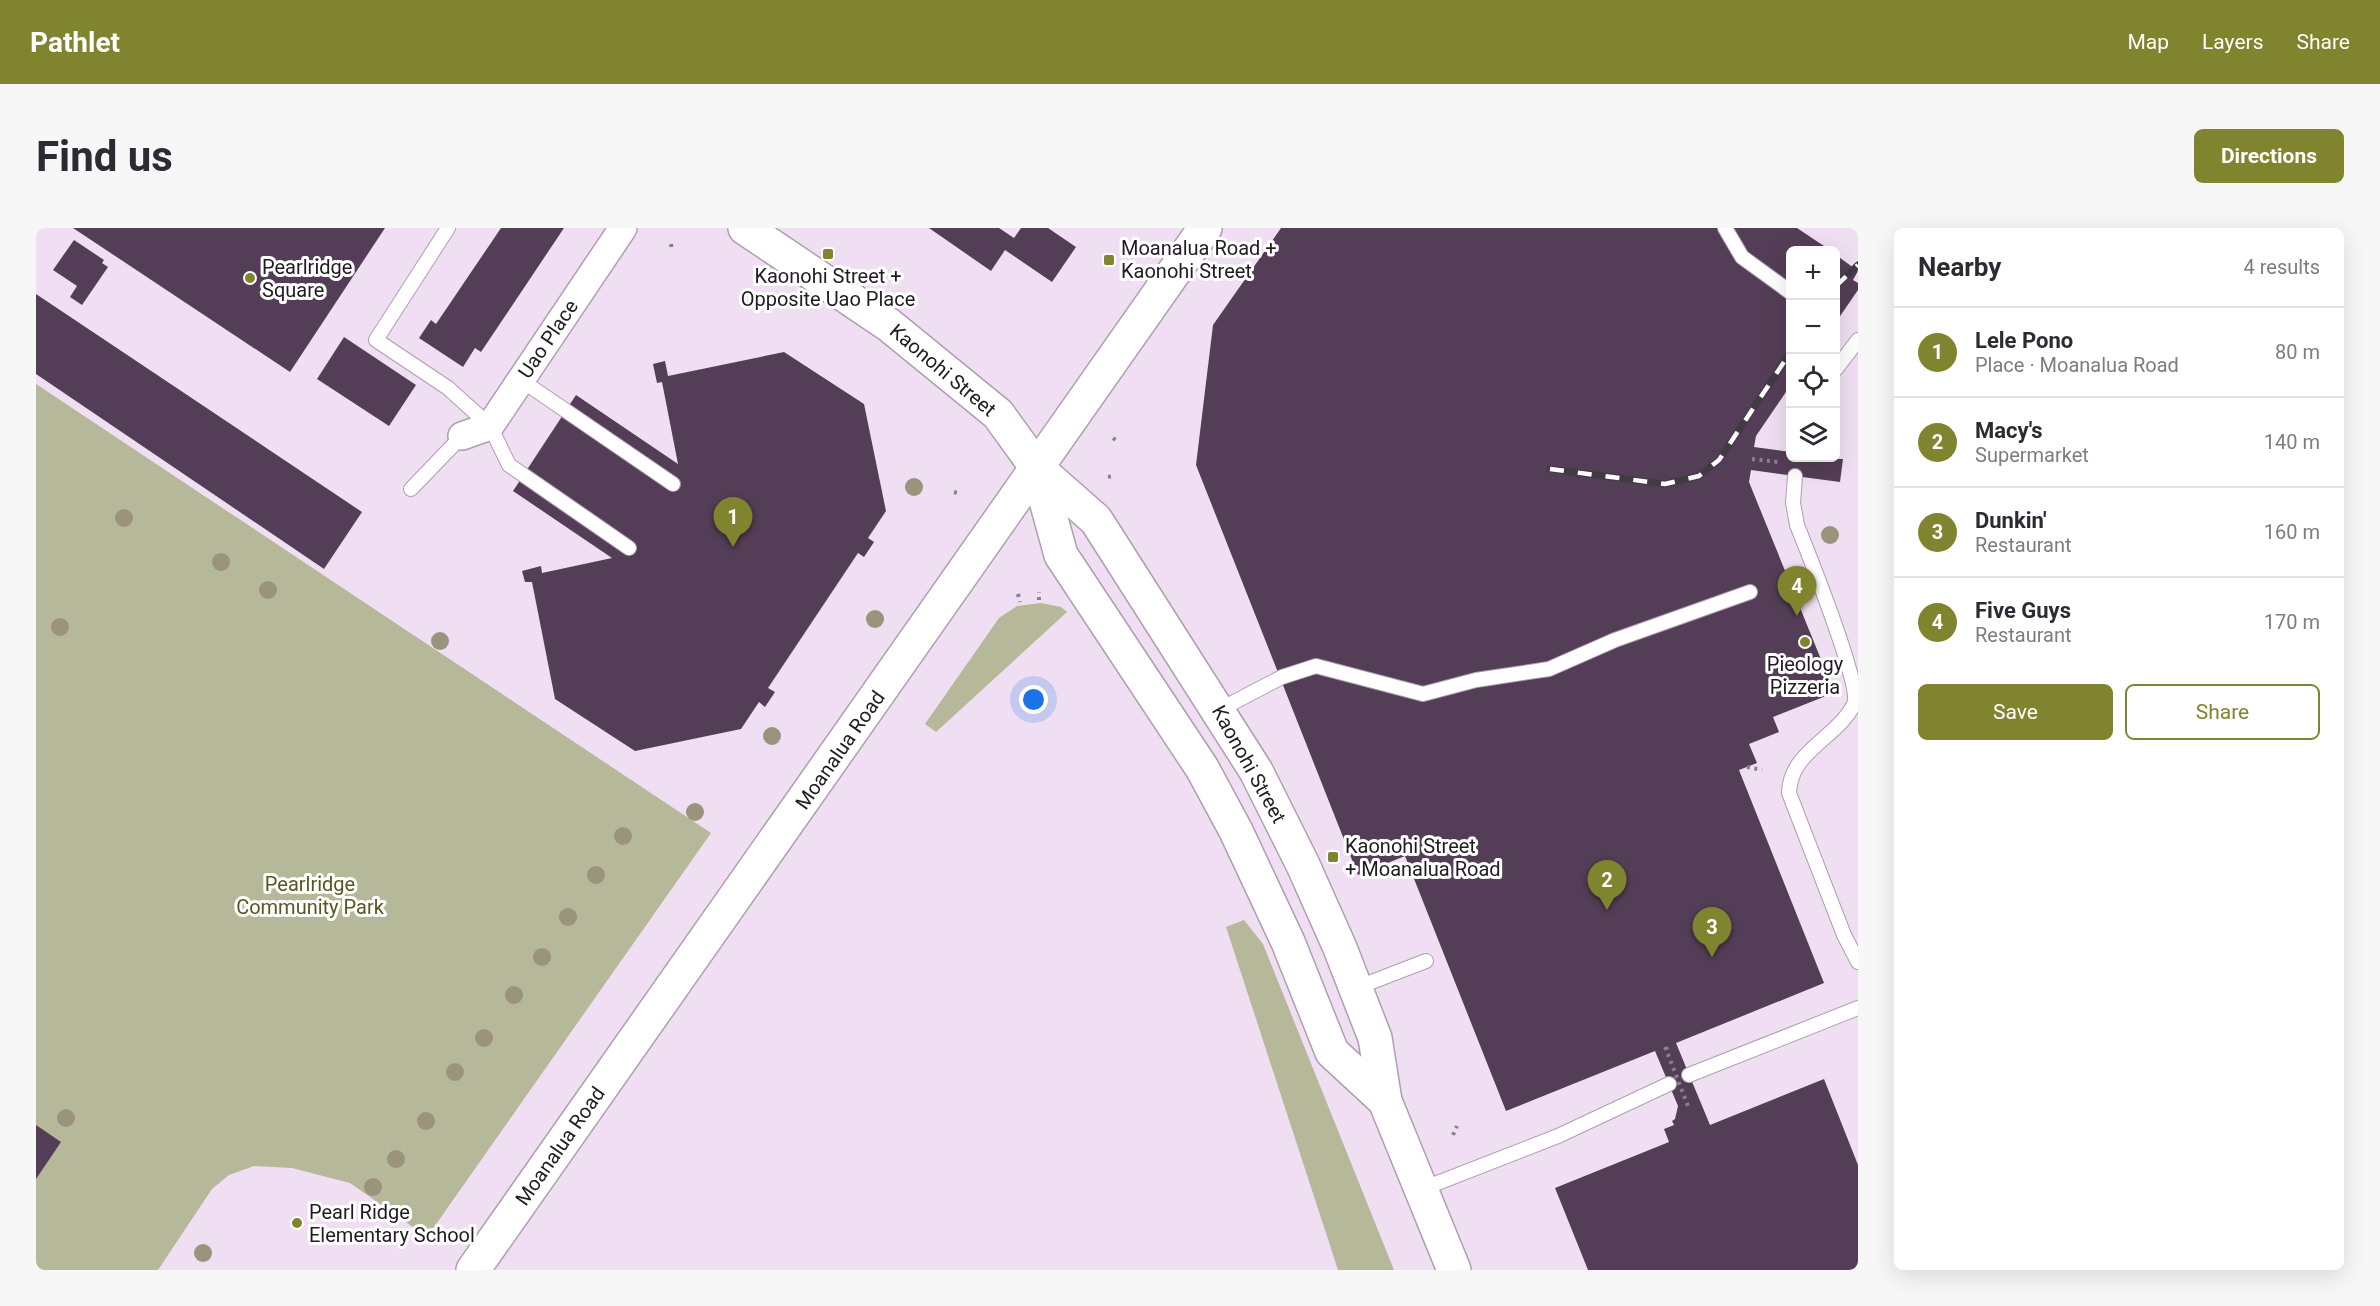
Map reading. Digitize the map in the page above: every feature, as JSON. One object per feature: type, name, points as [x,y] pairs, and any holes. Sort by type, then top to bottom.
[{"type":"street","name":"Uao Place","points":[[490,426],[623,228]]},
{"type":"street","name":"Kaonohi Street","points":[[745,228],[889,325],[998,414],[1038,468],[1096,519],[1257,771],[1304,865],[1375,1038],[1385,1101],[1454,1270]]},
{"type":"street","name":"Moanalua Road","points":[[473,1270],[1205,228]]},
{"type":"street","points":[[462,436],[490,426]]},
{"type":"street","name":"Kaonohi Street","points":[[1038,468],[1061,555],[1202,768],[1236,831],[1283,932],[1332,1052],[1385,1101]]},
{"type":"lane","points":[[448,228],[376,340],[448,387],[490,426],[509,465],[629,548]]},
{"type":"lane","points":[[1725,228],[1742,256],[1786,288]]},
{"type":"lane","points":[[1840,364],[1858,340]]},
{"type":"lane","points":[[521,380],[673,484]]},
{"type":"lane","points":[[411,489],[462,436]]},
{"type":"lane","points":[[1795,476],[1793,503],[1797,525],[1847,654],[1858,691],[1855,703],[1840,722],[1802,759],[1791,780],[1789,793],[1840,924],[1858,962]]},
{"type":"lane","points":[[1219,710],[1282,677],[1316,666],[1423,694],[1476,680],[1549,669],[1625,637],[1750,592]]},
{"type":"lane","points":[[1356,988],[1426,961]]},
{"type":"lane","points":[[1689,1076],[1858,1008]]},
{"type":"lane","points":[[1422,1189],[1558,1136],[1669,1084]]},
{"type":"path","points":[[671,244],[672,251]]},
{"type":"path","points":[[1752,459],[1778,462]]},
{"type":"path","points":[[954,492],[961,494]]},
{"type":"path","points":[[1039,592],[1039,600]]},
{"type":"path","points":[[1018,594],[1020,602]]},
{"type":"path","points":[[1747,767],[1762,770]]},
{"type":"path","points":[[1669,1054],[1665,1047],[1688,1106]]},
{"type":"path","points":[[1454,1135],[1457,1126]]},
{"type":"green space","name":"Pearlridge Community Park","points":[[36,384],[711,833],[427,1237],[350,1183],[292,1168],[254,1166],[229,1175],[212,1189],[158,1270],[36,1270]]},
{"type":"green space","points":[[1041,603],[1061,607],[1067,612],[936,732],[925,724],[999,618],[1017,606]]},
{"type":"green space","points":[[1244,920],[1263,944],[1394,1270],[1338,1270],[1226,927]]},
{"type":"building","name":"Pearlridge Square","points":[[73,228],[385,228],[290,372]]},
{"type":"building","points":[[501,228],[564,228],[481,352],[475,348],[463,367],[419,338],[431,320],[436,324]]},
{"type":"building","points":[[929,228],[999,228],[1014,238],[1021,228],[1048,228],[1076,247],[1052,282],[1005,250],[991,271]]},
{"type":"building","points":[[1281,228],[1797,228],[1824,246],[1786,246],[1786,392],[1756,436],[1754,447],[1786,451],[1786,462],[1840,462],[1840,459],[1843,459],[1840,482],[1751,470],[1749,482],[1831,684],[1823,689],[1826,696],[1773,717],[1779,732],[1749,744],[1757,763],[1739,770],[1824,983],[1676,1043],[1710,1125],[1824,1079],[1858,1165],[1858,1270],[1588,1270],[1555,1188],[1669,1142],[1664,1129],[1674,1125],[1672,1121],[1675,1119],[1678,1106],[1655,1051],[1506,1111],[1405,856],[1358,875],[1196,465],[1213,325]]},
{"type":"building","points":[[74,240],[104,260],[102,263],[108,267],[82,305],[70,297],[77,286],[53,270]]},
{"type":"building","points":[[1840,258],[1858,271],[1853,280],[1858,283],[1858,290],[1840,316]]},
{"type":"building","points":[[36,294],[362,512],[324,569],[36,374]]},
{"type":"building","points":[[344,337],[416,385],[389,426],[317,379]]},
{"type":"building","points":[[784,352],[864,404],[886,511],[868,538],[874,542],[864,557],[858,553],[768,688],[775,692],[765,707],[759,702],[741,729],[635,751],[555,699],[532,582],[525,582],[522,571],[541,566],[542,573],[612,558],[513,491],[576,395],[678,464],[662,382],[657,383],[653,364],[665,361],[668,376]]},
{"type":"building","points":[[36,1125],[61,1142],[36,1179]]},
{"type":"railway","points":[[1840,282],[1858,265]]},
{"type":"railway","points":[[1550,469],[1665,484],[1699,476],[1719,460],[1789,354]]},
{"type":"place","name":"Kaonohi Street + Opposite Uao Place","points":[[828,254]]},
{"type":"place","name":"Moanalua Road + Kaonohi Street","points":[[1109,260]]},
{"type":"place","name":"Pearlridge Square","points":[[250,278]]},
{"type":"place","name":"Lele Pono","points":[[733,547]]},
{"type":"place","name":"Five Guys","points":[[1797,616]]},
{"type":"place","name":"Pieology Pizzeria","points":[[1805,642]]},
{"type":"place","name":"Kaonohi Street + Moanalua Road","points":[[1333,857]]},
{"type":"place","name":"Macy's","points":[[1607,910]]},
{"type":"place","name":"Dunkin'","points":[[1712,957]]},
{"type":"place","name":"Pearl Ridge Elementary School","points":[[297,1223]]}]
